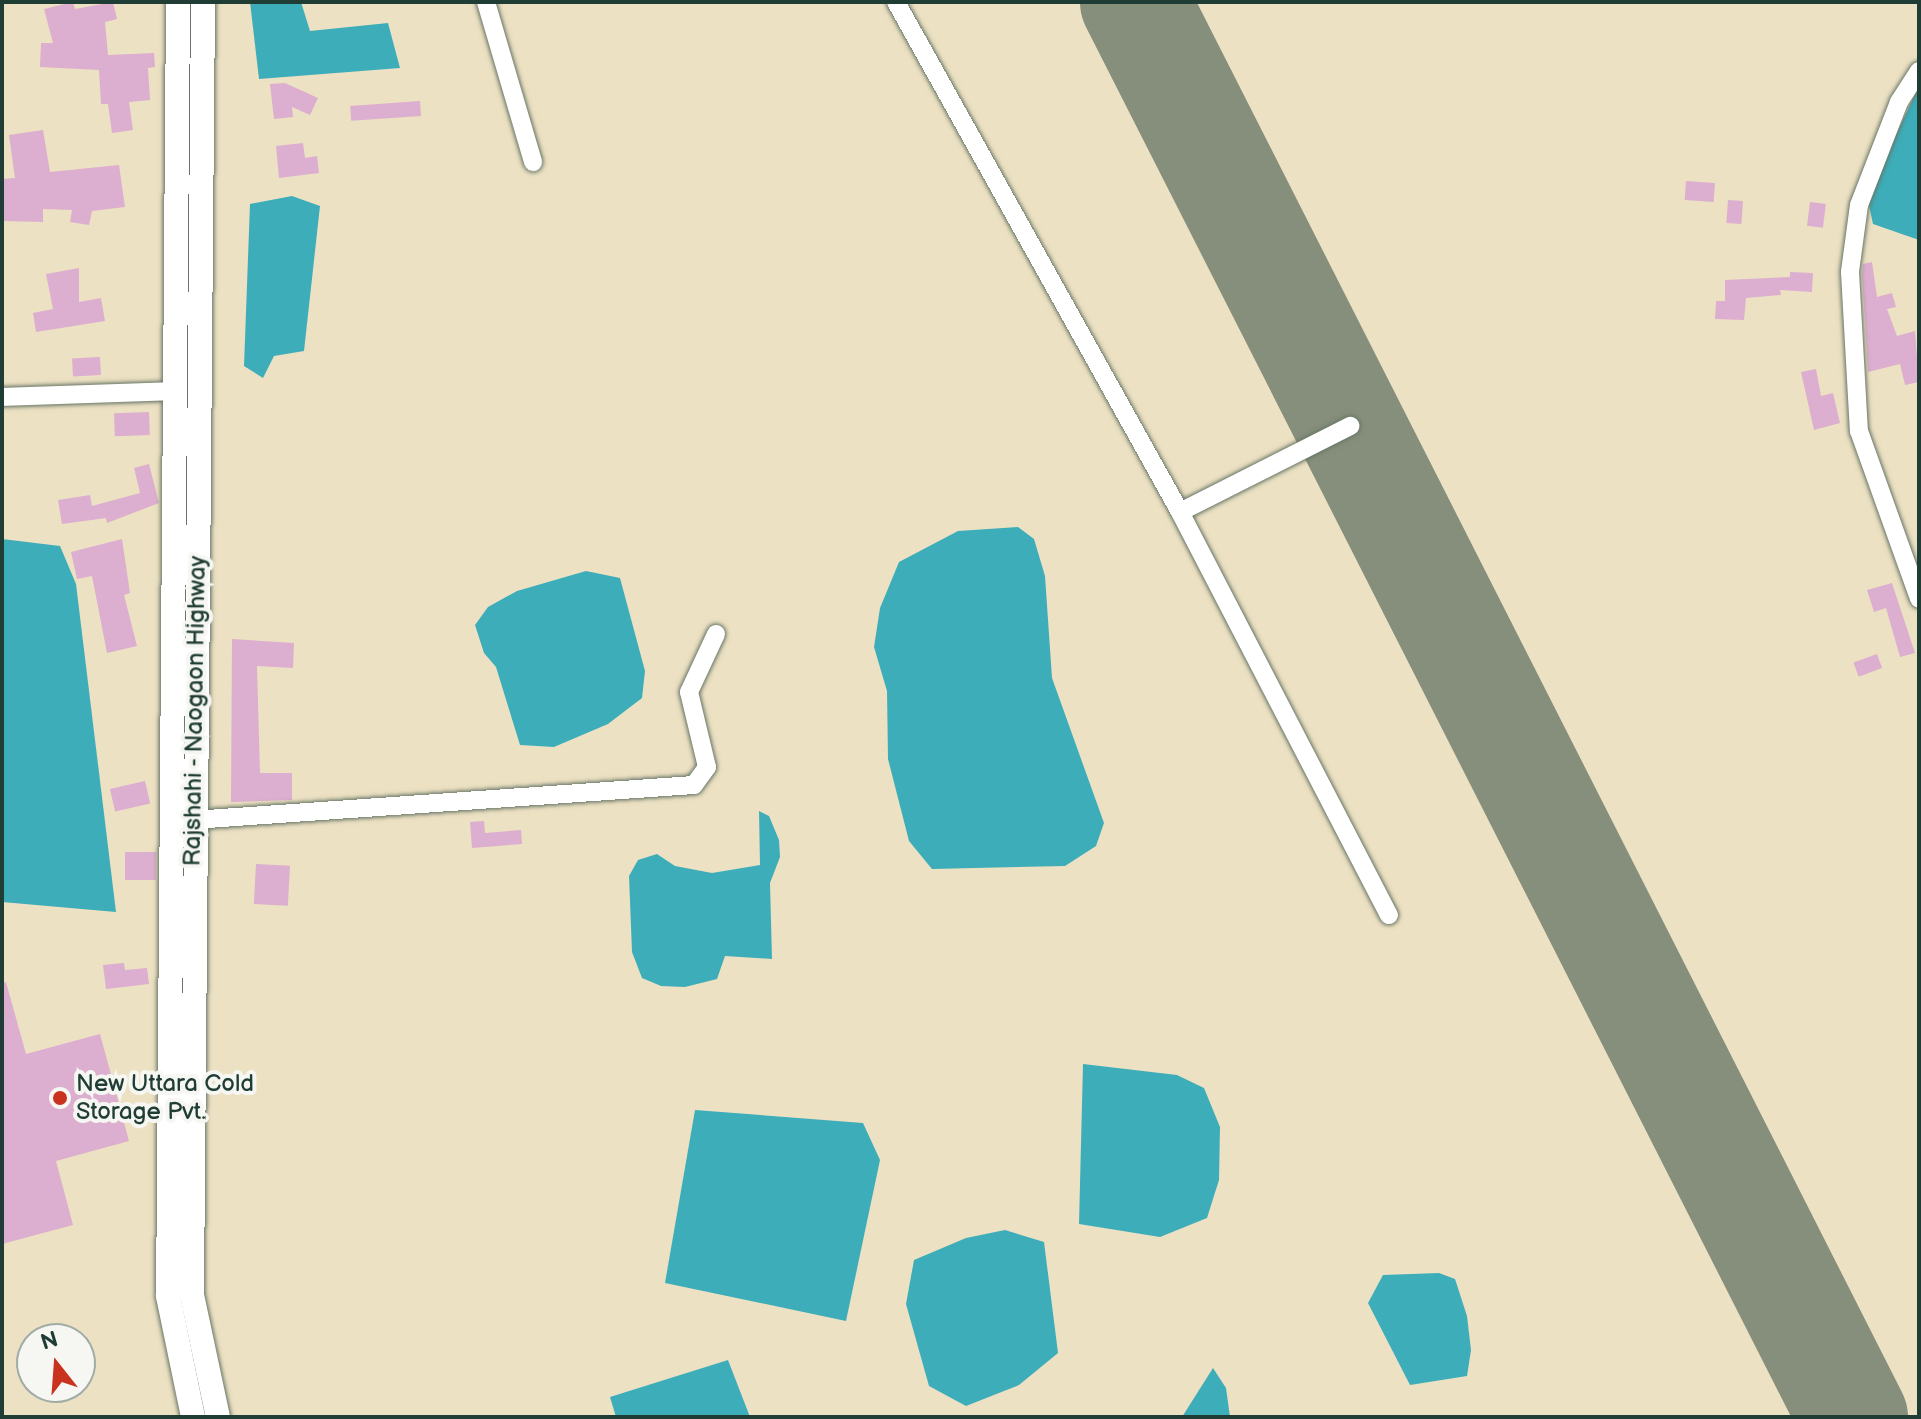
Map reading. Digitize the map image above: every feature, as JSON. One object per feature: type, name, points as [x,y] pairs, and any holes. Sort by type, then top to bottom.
[{"type":"main road","name":"Rajshahi - Naogaon Highway","points":[[178,2],[168,1296],[193,1417]]},
{"type":"main road","name":"Rajshahi - Naogaon Highway","points":[[203,2],[193,820],[192,1295],[218,1417]]},
{"type":"street","points":[[486,2],[533,162]]},
{"type":"street","points":[[896,2],[1180,512],[1389,915]]},
{"type":"street","points":[[1919,71],[1899,102],[1859,205],[1850,272],[1859,431],[1919,599]]},
{"type":"street","points":[[2,397],[175,391]]},
{"type":"street","points":[[1180,512],[1350,426]]},
{"type":"street","points":[[193,820],[694,785],[703,779],[707,767],[689,692],[716,634]]},
{"type":"water","points":[[250,2],[301,2],[310,31],[388,23],[400,68],[259,79]]},
{"type":"water","points":[[1919,86],[1919,240],[1873,224],[1867,196]]},
{"type":"water","points":[[292,196],[320,206],[304,351],[274,356],[263,378],[244,366],[250,204]]},
{"type":"water","points":[[1018,527],[1034,539],[1045,576],[1052,678],[1104,823],[1096,846],[1065,866],[932,869],[909,841],[888,759],[887,691],[874,647],[880,608],[899,562],[958,531]]},
{"type":"water","points":[[2,539],[60,546],[76,584],[116,912],[2,902]]},
{"type":"water","points":[[586,571],[620,578],[645,671],[642,698],[608,724],[554,747],[520,745],[496,667],[484,653],[475,625],[488,607],[517,591]]},
{"type":"water","points":[[759,811],[769,816],[779,840],[780,857],[770,883],[772,959],[725,956],[717,979],[685,987],[661,986],[642,978],[632,952],[629,876],[638,860],[657,854],[675,866],[712,873],[760,865]]},
{"type":"water","points":[[1083,1064],[1177,1075],[1204,1088],[1220,1127],[1219,1180],[1207,1218],[1160,1237],[1079,1224]]},
{"type":"water","points":[[695,1110],[863,1123],[880,1160],[846,1321],[665,1283]]},
{"type":"water","points":[[1005,1230],[1044,1242],[1058,1353],[1019,1385],[966,1406],[929,1386],[906,1304],[914,1260],[966,1238]]},
{"type":"water","points":[[1439,1273],[1455,1279],[1467,1316],[1471,1350],[1467,1376],[1410,1385],[1368,1303],[1383,1275]]},
{"type":"water","points":[[728,1360],[750,1417],[616,1417],[610,1397]]},
{"type":"water","points":[[1213,1368],[1226,1388],[1230,1417],[1182,1417]]},
{"type":"building","points":[[73,2],[75,9],[113,2],[117,19],[105,22],[108,55],[154,53],[155,67],[148,68],[150,100],[129,102],[133,130],[112,133],[108,104],[101,104],[99,70],[40,67],[41,43],[53,43],[44,9]]},
{"type":"building","points":[[285,83],[318,98],[310,115],[292,107],[293,117],[274,119],[270,84]]},
{"type":"building","points":[[420,101],[421,116],[351,121],[350,106]]},
{"type":"building","points":[[43,130],[50,172],[119,165],[125,207],[92,211],[89,225],[70,222],[72,210],[43,209],[43,222],[2,221],[2,179],[15,178],[9,135]]},
{"type":"building","points":[[303,143],[305,158],[317,156],[319,173],[279,178],[276,146]]},
{"type":"building","points":[[1686,181],[1715,183],[1714,202],[1685,200]]},
{"type":"building","points":[[1728,200],[1743,201],[1741,224],[1726,223]]},
{"type":"building","points":[[1810,202],[1826,204],[1823,228],[1807,226]]},
{"type":"building","points":[[1872,262],[1877,297],[1892,293],[1896,307],[1887,309],[1897,336],[1915,331],[1919,382],[1905,385],[1900,364],[1868,372],[1862,272],[1863,264]]},
{"type":"building","points":[[79,268],[79,302],[101,298],[105,321],[36,332],[33,313],[53,309],[46,274]]},
{"type":"building","points":[[1790,272],[1813,273],[1812,292],[1780,290],[1781,295],[1746,298],[1744,320],[1715,319],[1716,301],[1725,301],[1725,280],[1790,277]]},
{"type":"building","points":[[100,357],[101,375],[73,376],[72,358]]},
{"type":"building","points":[[1816,369],[1821,396],[1833,393],[1840,423],[1814,430],[1801,372]]},
{"type":"building","points":[[149,412],[150,435],[115,436],[114,413]]},
{"type":"building","points":[[149,464],[159,503],[107,523],[106,518],[62,524],[58,500],[90,495],[92,506],[140,493],[134,468]]},
{"type":"building","points":[[122,539],[130,593],[124,595],[137,646],[107,653],[92,576],[77,579],[71,552]]},
{"type":"building","points":[[1892,583],[1915,653],[1900,657],[1886,608],[1874,612],[1867,590]]},
{"type":"building","points":[[232,639],[294,643],[293,668],[257,666],[260,773],[292,773],[292,800],[231,802]]},
{"type":"building","points":[[1877,654],[1882,668],[1859,677],[1854,663]]},
{"type":"building","points":[[145,781],[150,803],[115,812],[110,789]]},
{"type":"building","points":[[484,821],[485,833],[521,830],[522,844],[472,848],[470,822]]},
{"type":"building","points":[[125,852],[156,852],[156,880],[125,880]]},
{"type":"building","points":[[256,864],[290,866],[288,906],[254,904]]},
{"type":"building","points":[[124,963],[125,970],[147,968],[149,984],[106,989],[103,965]]},
{"type":"building","name":"New Uttara Cold Storage Pvt.","points":[[6,982],[26,1054],[100,1034],[129,1141],[56,1161],[73,1225],[2,1244],[2,983]]},
{"type":"runway","points":[[1135,2],[1853,1417]]},
{"type":"place","name":"New Uttara Cold Storage Pvt.","points":[[60,1098]]}]
